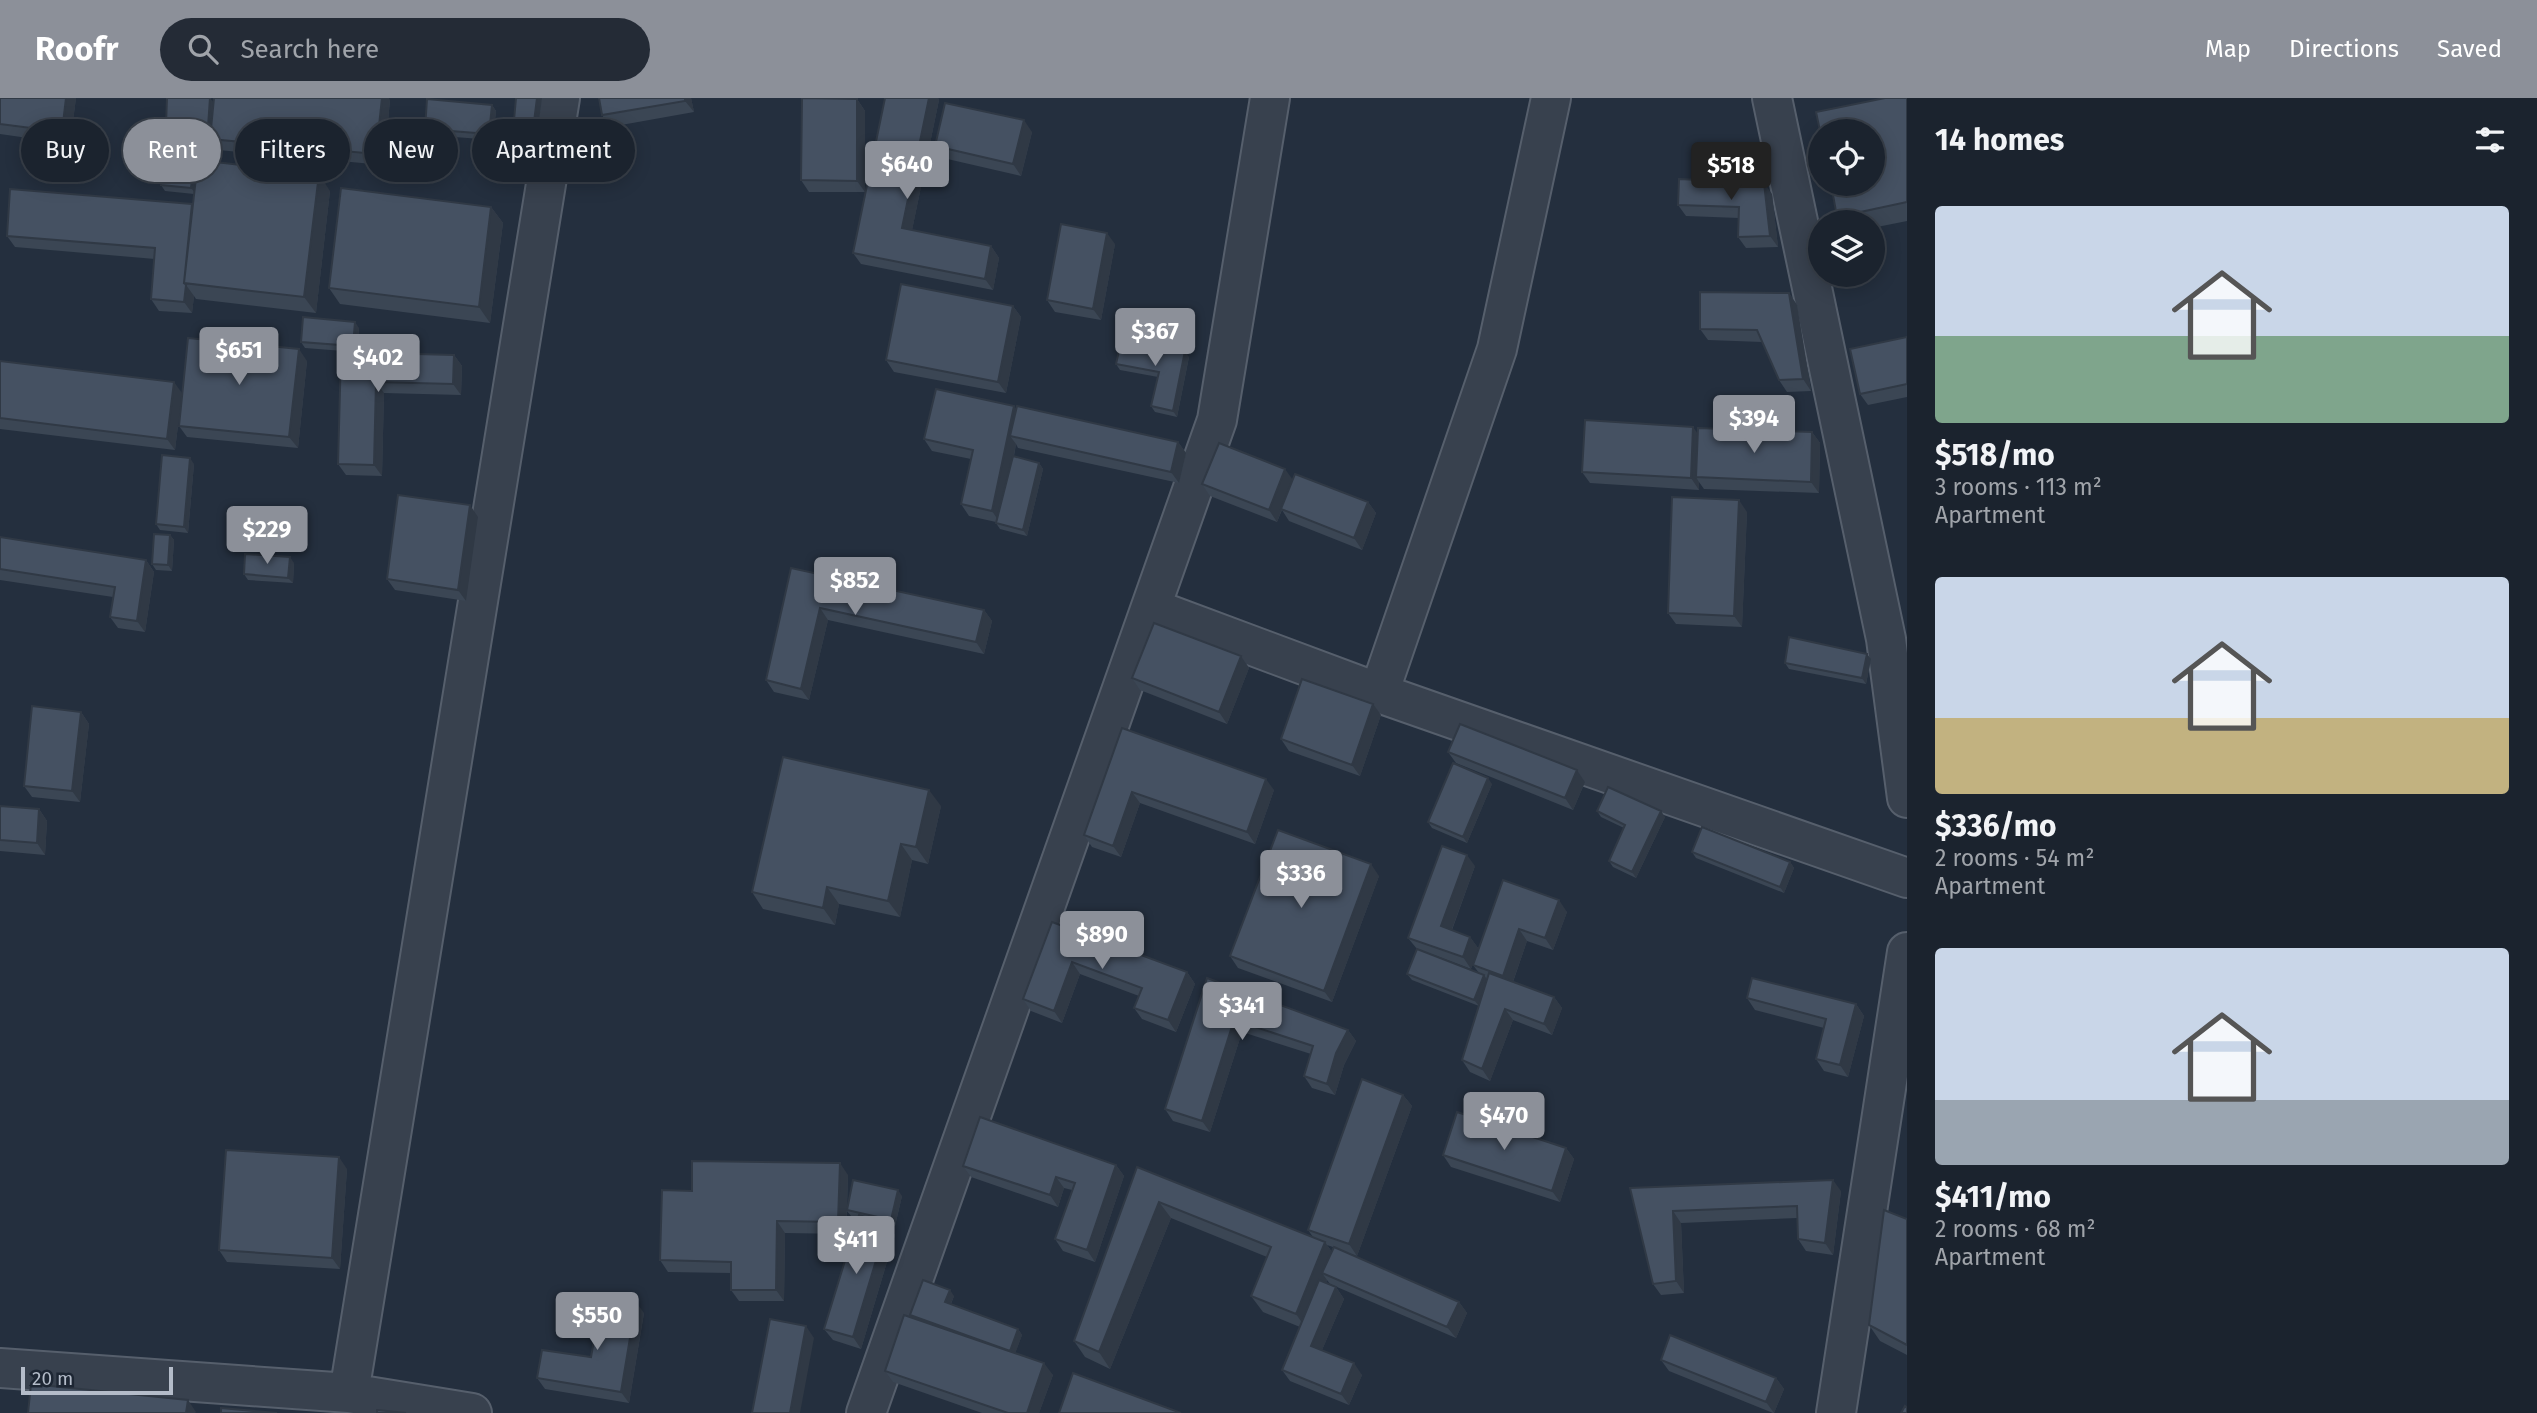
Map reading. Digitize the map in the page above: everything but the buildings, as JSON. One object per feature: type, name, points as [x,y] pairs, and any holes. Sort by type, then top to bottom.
[{"type":"street","points":[[349,1393],[560,98]]},
{"type":"street","points":[[866,1413],[1217,420],[1270,98]]},
{"type":"street","points":[[1379,693],[1497,349],[1551,98]]},
{"type":"street","points":[[1772,98],[1886,639],[1907,798]]},
{"type":"street","points":[[1151,608],[1379,693],[1907,878]]},
{"type":"street","points":[[1836,1413],[1907,952]]},
{"type":"street","points":[[0,1368],[349,1393],[472,1413]]}]
